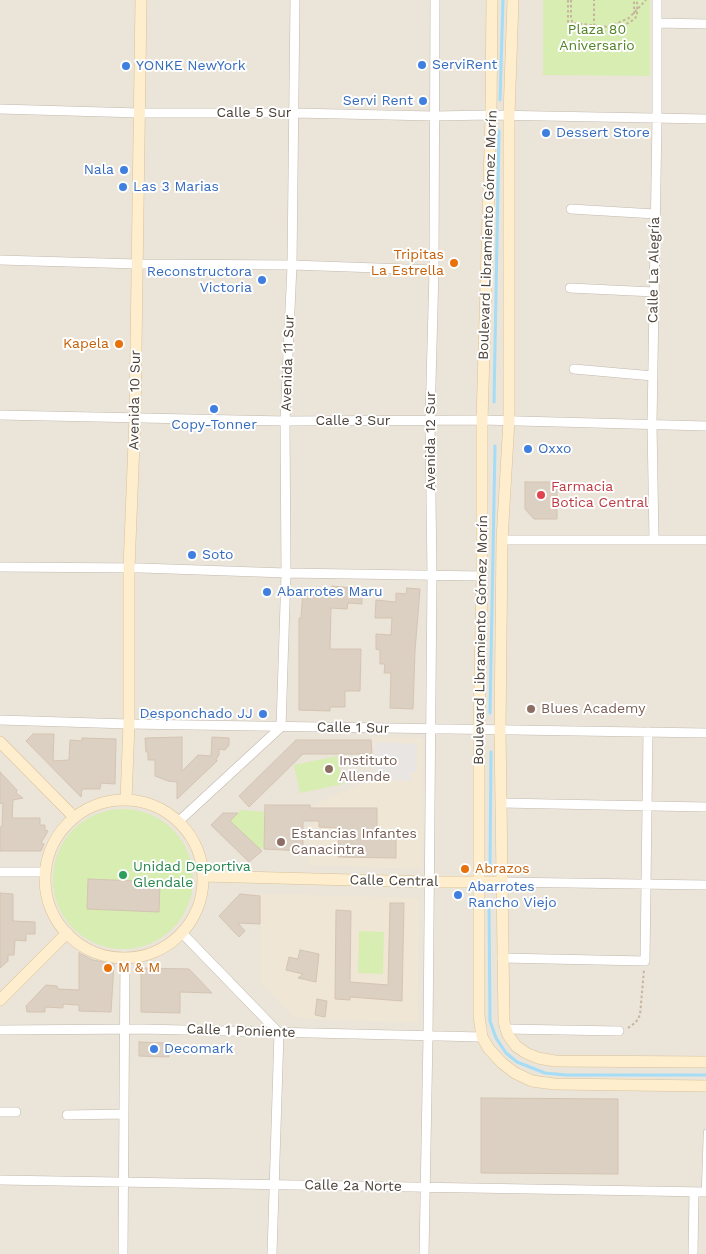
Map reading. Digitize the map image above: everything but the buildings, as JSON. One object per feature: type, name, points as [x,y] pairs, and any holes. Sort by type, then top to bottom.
[{"type":"main road","name":"Avenida 10 Sur","points":[[126,800],[129,724],[129,568],[135,417],[141,0]]},
{"type":"main road","name":"Boulevard Libramiento Gómez Morín","points":[[492,0],[491,115],[482,420],[482,576],[479,730],[479,1016],[482,1037],[489,1049],[502,1062],[515,1073],[532,1081],[554,1084],[706,1086]]},
{"type":"main road","name":"Boulevard Libramiento Gómez Morín","points":[[505,1029],[502,958],[500,730],[502,540],[509,420],[509,115],[513,0]]},
{"type":"main road","points":[[0,742],[74,818]]},
{"type":"main road","points":[[126,800],[145,803],[163,810],[178,822],[194,844],[199,856],[203,876],[202,892],[198,907],[182,933],[165,947],[146,955],[125,958],[97,953],[84,947],[67,934],[58,923],[47,899],[45,872],[50,852],[59,833],[74,818],[90,808],[107,802],[126,800]]},
{"type":"main road","name":"Calle Central","points":[[203,876],[502,882]]},
{"type":"main road","points":[[0,1000],[67,934]]},
{"type":"main road","points":[[505,1029],[516,1046],[526,1054],[555,1061],[706,1062]]},
{"type":"street","name":"Avenida 11 Sur","points":[[280,727],[286,573],[285,421],[292,265],[295,0]]},
{"type":"street","name":"Avenida 12 Sur","points":[[424,1254],[428,1036],[432,576],[430,421],[434,270],[435,0]]},
{"type":"street","name":"Calle La Alegría","points":[[654,539],[652,424],[657,0]]},
{"type":"street","points":[[657,23],[706,24]]},
{"type":"street","name":"Calle 5 Sur","points":[[0,109],[139,114],[294,113],[706,119]]},
{"type":"street","points":[[571,209],[655,214]]},
{"type":"street","points":[[0,260],[137,264],[292,265],[434,270]]},
{"type":"street","points":[[570,288],[654,292]]},
{"type":"street","points":[[574,369],[653,376]]},
{"type":"street","name":"Calle 3 Sur","points":[[0,414],[285,421],[509,420],[706,426]]},
{"type":"street","points":[[502,540],[706,540]]},
{"type":"street","points":[[0,567],[482,576]]},
{"type":"street","name":"Calle 1 Sur","points":[[0,720],[280,727],[706,733]]},
{"type":"street","points":[[178,822],[280,727]]},
{"type":"street","points":[[502,958],[645,961],[648,732]]},
{"type":"street","points":[[501,803],[706,807]]},
{"type":"street","points":[[0,872],[45,872]]},
{"type":"street","name":"Calle Central","points":[[502,882],[706,885]]},
{"type":"street","points":[[182,933],[279,1033],[272,1254]]},
{"type":"street","points":[[122,1254],[125,958]]},
{"type":"street","points":[[505,1029],[619,1031]]},
{"type":"street","name":"Calle 1 Poniente","points":[[0,1030],[239,1030],[279,1033],[482,1037]]},
{"type":"street","points":[[0,1112],[16,1112]]},
{"type":"street","points":[[67,1114],[123,1114]]},
{"type":"street","name":"Calle 2a Norte","points":[[0,1180],[705,1192]]},
{"type":"street","points":[[693,1254],[694,1192]]},
{"type":"lane","points":[[705,1192],[706,1132]]},
{"type":"path","points":[[570,0],[568,23],[575,28],[605,32],[614,30],[637,16],[636,0]]},
{"type":"path","points":[[570,0],[573,23],[608,27],[622,22],[634,14],[646,0]]},
{"type":"path","points":[[594,0],[594,26]]},
{"type":"path","points":[[634,14],[636,0]]},
{"type":"path","points":[[619,1031],[629,1028],[640,1015],[645,961]]},
{"type":"shaded area","points":[[0,0],[706,0],[706,1254],[0,1254]]},
{"type":"shaded area","points":[[373,736],[423,738],[423,869],[309,865],[308,826],[314,825],[314,804],[372,780]]},
{"type":"shaded area","points":[[375,742],[417,744],[416,772],[411,772],[411,781],[378,779],[378,775],[374,775]]},
{"type":"shaded area","points":[[261,894],[419,898],[417,1023],[295,1018],[261,982]]},
{"type":"green space","name":"Plaza 80 Aniversario","points":[[543,0],[650,0],[650,76],[543,75]]},
{"type":"green space","points":[[337,756],[343,784],[300,793],[294,765]]},
{"type":"green space","name":"Unidad Deportiva Glendale","points":[[123,809],[150,815],[162,821],[172,830],[181,840],[187,852],[193,879],[187,906],[181,918],[172,928],[162,937],[150,943],[123,949],[96,943],[84,937],[74,928],[65,918],[59,906],[53,879],[59,852],[65,840],[74,830],[84,821],[96,815]]},
{"type":"green space","points":[[241,810],[265,812],[264,846],[260,850],[230,821]]},
{"type":"green space","points":[[359,931],[384,932],[383,974],[358,973]]},
{"type":"waterway","points":[[500,100],[503,0]]},
{"type":"waterway","points":[[494,402],[499,131]]},
{"type":"waterway","points":[[490,713],[495,446]]},
{"type":"waterway","points":[[490,866],[491,752]]},
{"type":"waterway","points":[[489,902],[490,1021],[496,1038],[506,1053],[517,1062],[545,1073],[566,1075],[706,1075]]},
{"type":"place","name":"ServiRent","points":[[422,65]]},
{"type":"place","name":"YONKE NewYork","points":[[126,66]]},
{"type":"place","name":"Servi Rent","points":[[423,101]]},
{"type":"place","name":"Dessert Store","points":[[546,133]]},
{"type":"place","name":"Nala","points":[[124,170]]},
{"type":"place","name":"Las 3 Marias","points":[[123,187]]},
{"type":"place","name":"Tripitas La Estrella","points":[[454,263]]},
{"type":"place","name":"Reconstructora Victoria","points":[[262,280]]},
{"type":"place","name":"Kapela","points":[[119,344]]},
{"type":"place","name":"Copy-Tonner","points":[[214,409]]},
{"type":"place","name":"Oxxo","points":[[528,449]]},
{"type":"place","name":"Farmacia Botica Central","points":[[541,495]]},
{"type":"place","name":"Soto","points":[[192,555]]},
{"type":"place","name":"Abarrotes Maru","points":[[267,592]]},
{"type":"place","name":"Blues Academy","points":[[531,709]]},
{"type":"place","name":"Desponchado JJ","points":[[263,714]]},
{"type":"place","name":"Instituto Allende","points":[[329,769]]},
{"type":"place","name":"Estancias Infantes Canacintra","points":[[281,842]]},
{"type":"place","name":"Abrazos","points":[[465,869]]},
{"type":"place","name":"Unidad Deportiva Glendale","points":[[123,875]]},
{"type":"place","name":"Abarrotes Rancho Viejo","points":[[458,895]]},
{"type":"place","name":"M & M","points":[[108,968]]},
{"type":"place","name":"Decomark","points":[[154,1049]]}]
